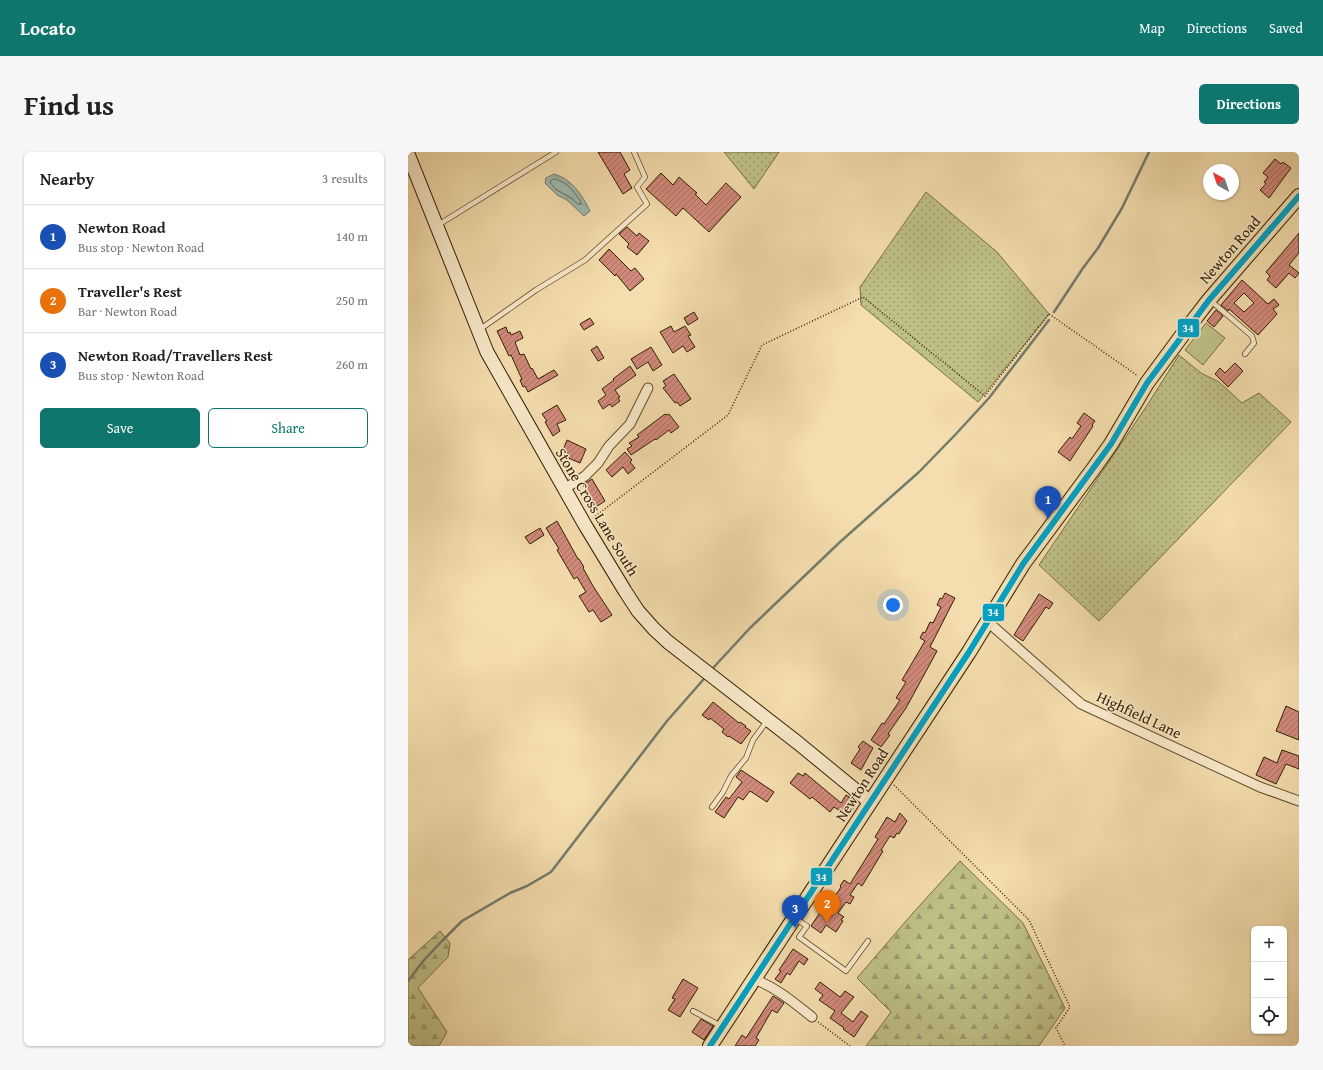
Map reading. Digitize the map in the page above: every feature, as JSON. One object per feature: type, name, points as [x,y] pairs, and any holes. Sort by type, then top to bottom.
[{"type":"main road","name":"Newton Road","points":[[710,1046],[887,778],[988,622],[1023,564],[1106,450],[1148,383],[1189,326],[1299,196]]},
{"type":"street","name":"Stone Cross Lane South","points":[[408,154],[487,352],[564,489],[638,611],[668,642],[768,719],[870,802]]},
{"type":"street","points":[[564,489],[585,476],[598,463],[609,446],[630,424],[648,388]]},
{"type":"street","name":"Highfield Lane","points":[[988,622],[1081,704],[1260,787],[1299,801]]},
{"type":"street","points":[[754,979],[790,998],[812,1017]]},
{"type":"lane","points":[[436,226],[556,152]]},
{"type":"lane","points":[[478,332],[536,290],[585,260],[647,204],[637,186],[646,177],[634,152]]},
{"type":"lane","points":[[1210,300],[1252,336],[1254,343],[1245,354]]},
{"type":"lane","points":[[712,807],[723,792],[731,776],[746,758],[753,740],[768,719]]},
{"type":"lane","points":[[795,918],[807,926],[799,937],[846,970],[868,941]]},
{"type":"lane","points":[[693,1011],[722,1027]]},
{"type":"path","points":[[585,525],[728,415],[762,345],[863,297],[985,396],[1049,314],[1148,383]]},
{"type":"path","points":[[887,778],[1028,920],[1070,1007],[1056,1028],[1065,1046]]},
{"type":"path","points":[[812,1017],[850,1046]]},
{"type":"green space","points":[[724,152],[779,152],[754,189]]},
{"type":"green space","points":[[926,192],[997,252],[1049,314],[978,402],[861,305],[860,287]]},
{"type":"green space","points":[[1206,323],[1225,338],[1203,365],[1185,350]]},
{"type":"green space","points":[[1179,355],[1201,373],[1219,382],[1242,403],[1259,393],[1291,422],[1099,621],[1039,565],[1146,407]]},
{"type":"green space","points":[[960,861],[1023,923],[1065,1008],[1039,1046],[866,1046],[891,1012],[857,978]]},
{"type":"green space","points":[[440,931],[450,943],[448,957],[418,988],[447,1032],[439,1046],[408,1046],[408,960]]},
{"type":"water","points":[[554,174],[560,176],[576,188],[590,211],[584,216],[567,200],[557,195],[545,183],[546,178]]},
{"type":"building","points":[[598,152],[620,152],[630,170],[624,174],[632,188],[623,194]]},
{"type":"building","points":[[1275,159],[1281,164],[1283,162],[1291,168],[1269,198],[1260,190],[1266,184],[1264,182],[1268,177],[1263,173]]},
{"type":"building","points":[[661,173],[673,185],[679,177],[697,193],[695,194],[706,205],[726,183],[741,197],[709,232],[683,208],[676,216],[646,189]]},
{"type":"building","points":[[627,227],[637,236],[639,233],[649,241],[637,255],[627,247],[629,244],[619,234]]},
{"type":"building","points":[[1299,233],[1299,253],[1289,265],[1299,273],[1295,278],[1289,273],[1276,288],[1267,280],[1270,276],[1266,272]]},
{"type":"building","points":[[609,249],[631,271],[635,268],[644,279],[630,291],[616,274],[615,276],[599,260]]},
{"type":"building","points":[[1242,280],[1268,304],[1274,299],[1279,305],[1273,309],[1277,314],[1258,335],[1229,309],[1228,311],[1221,305]],"holes":[[[1244,293],[1254,303],[1244,312],[1234,303]]]},
{"type":"building","points":[[1216,310],[1223,316],[1214,327],[1207,321]]},
{"type":"building","points":[[694,312],[698,319],[688,325],[684,318]]},
{"type":"building","points":[[590,318],[594,324],[584,330],[580,324]]},
{"type":"building","points":[[671,326],[674,332],[685,326],[691,335],[688,336],[695,347],[687,352],[683,346],[673,353],[660,332]]},
{"type":"building","points":[[506,327],[508,333],[510,332],[511,335],[520,331],[523,338],[515,342],[520,355],[524,354],[531,369],[532,368],[538,379],[554,370],[558,375],[528,392],[525,386],[523,387],[520,380],[522,379],[511,355],[509,356],[497,331]]},
{"type":"building","points":[[597,346],[604,358],[598,361],[591,350]]},
{"type":"building","points":[[651,347],[662,365],[653,371],[648,362],[637,369],[631,359]]},
{"type":"building","points":[[1235,363],[1243,371],[1228,387],[1215,374],[1220,368],[1225,373]]},
{"type":"building","points":[[630,366],[636,375],[615,390],[620,397],[618,398],[620,401],[612,407],[610,404],[603,409],[598,401],[606,395],[602,389]]},
{"type":"building","points":[[674,374],[691,399],[680,406],[677,402],[675,403],[663,388],[666,386],[663,381]]},
{"type":"building","points":[[557,405],[566,420],[557,424],[560,431],[553,436],[545,422],[547,421],[542,414]]},
{"type":"building","points":[[1084,413],[1095,421],[1070,461],[1058,452],[1070,437],[1072,439],[1081,426],[1077,423]]},
{"type":"building","points":[[665,414],[669,414],[679,427],[671,433],[669,430],[656,440],[655,439],[631,455],[627,449],[632,446],[629,443],[639,437],[637,435]]},
{"type":"building","points":[[567,440],[586,449],[580,463],[566,457],[568,453],[563,450]]},
{"type":"building","points":[[625,452],[632,460],[630,462],[635,468],[628,474],[623,467],[612,477],[606,470]]},
{"type":"building","points":[[592,479],[605,501],[596,507],[583,485]]},
{"type":"building","points":[[557,521],[584,567],[583,568],[593,586],[612,615],[601,622],[593,610],[589,612],[579,596],[586,592],[577,577],[574,579],[557,550],[559,549],[546,528]]},
{"type":"building","points":[[540,528],[544,535],[530,544],[525,537]]},
{"type":"building","points":[[945,593],[955,598],[930,647],[937,651],[906,708],[881,747],[871,740],[900,700],[896,698],[906,682],[902,680],[925,641],[920,638],[923,632],[925,633],[930,622],[933,623],[941,607],[937,605],[940,598],[942,599]]},
{"type":"building","points":[[1039,594],[1053,603],[1049,609],[1046,607],[1023,641],[1014,635]]},
{"type":"building","points":[[713,702],[751,731],[741,744],[722,732],[724,729],[710,718],[709,720],[702,715]]},
{"type":"building","points":[[1286,706],[1299,712],[1299,740],[1276,731]]},
{"type":"building","points":[[863,741],[873,748],[861,770],[851,763],[860,749],[858,747]]},
{"type":"building","points":[[1282,750],[1299,756],[1299,769],[1286,764],[1276,784],[1256,775],[1264,757],[1277,763]]},
{"type":"building","points":[[741,770],[774,792],[767,802],[750,791],[743,800],[738,797],[724,818],[715,812],[726,797],[729,799],[742,782],[736,777]]},
{"type":"building","points":[[798,773],[803,776],[805,773],[841,803],[846,795],[857,802],[848,816],[834,807],[830,812],[812,797],[810,799],[790,783]]},
{"type":"building","points":[[900,813],[907,821],[899,834],[897,833],[894,838],[890,836],[881,850],[883,851],[862,886],[858,883],[850,895],[854,897],[850,904],[846,902],[838,913],[844,917],[841,920],[843,921],[836,932],[826,925],[821,933],[811,926],[825,905],[828,907],[844,880],[850,884],[878,839],[875,837],[887,817],[895,822]]},
{"type":"building","points":[[793,949],[808,959],[804,965],[799,961],[790,975],[787,973],[781,983],[775,979],[781,971],[779,970]]},
{"type":"building","points":[[683,979],[698,988],[680,1017],[668,1010],[675,999],[672,998]]},
{"type":"building","points":[[820,982],[840,997],[845,991],[854,997],[841,1013],[853,1022],[861,1011],[868,1016],[854,1037],[830,1018],[835,1011],[819,1000],[823,995],[815,989]]},
{"type":"building","points":[[773,996],[784,1003],[777,1013],[772,1010],[756,1038],[759,1040],[755,1046],[735,1046],[742,1035],[746,1038]]},
{"type":"building","points":[[701,1019],[713,1026],[704,1040],[692,1032]]},
{"type":"waterway","points":[[1054,312],[1098,248],[1122,208],[1149,152]]},
{"type":"waterway","points":[[713,668],[750,628],[840,542],[919,472],[955,435],[989,398],[1049,320]]},
{"type":"waterway","points":[[408,981],[424,960],[462,921],[510,893],[527,886],[551,872],[667,721],[703,680]]},
{"type":"transit line","name":"34","points":[[710,1046],[969,652],[1023,564],[1111,444],[1147,383],[1209,300],[1299,196]]},
{"type":"place","name":"Newton Road","points":[[1048,519]]},
{"type":"place","name":"Traveller's Rest","points":[[827,923]]},
{"type":"place","name":"Newton Road/Travellers Rest","points":[[795,928]]}]
